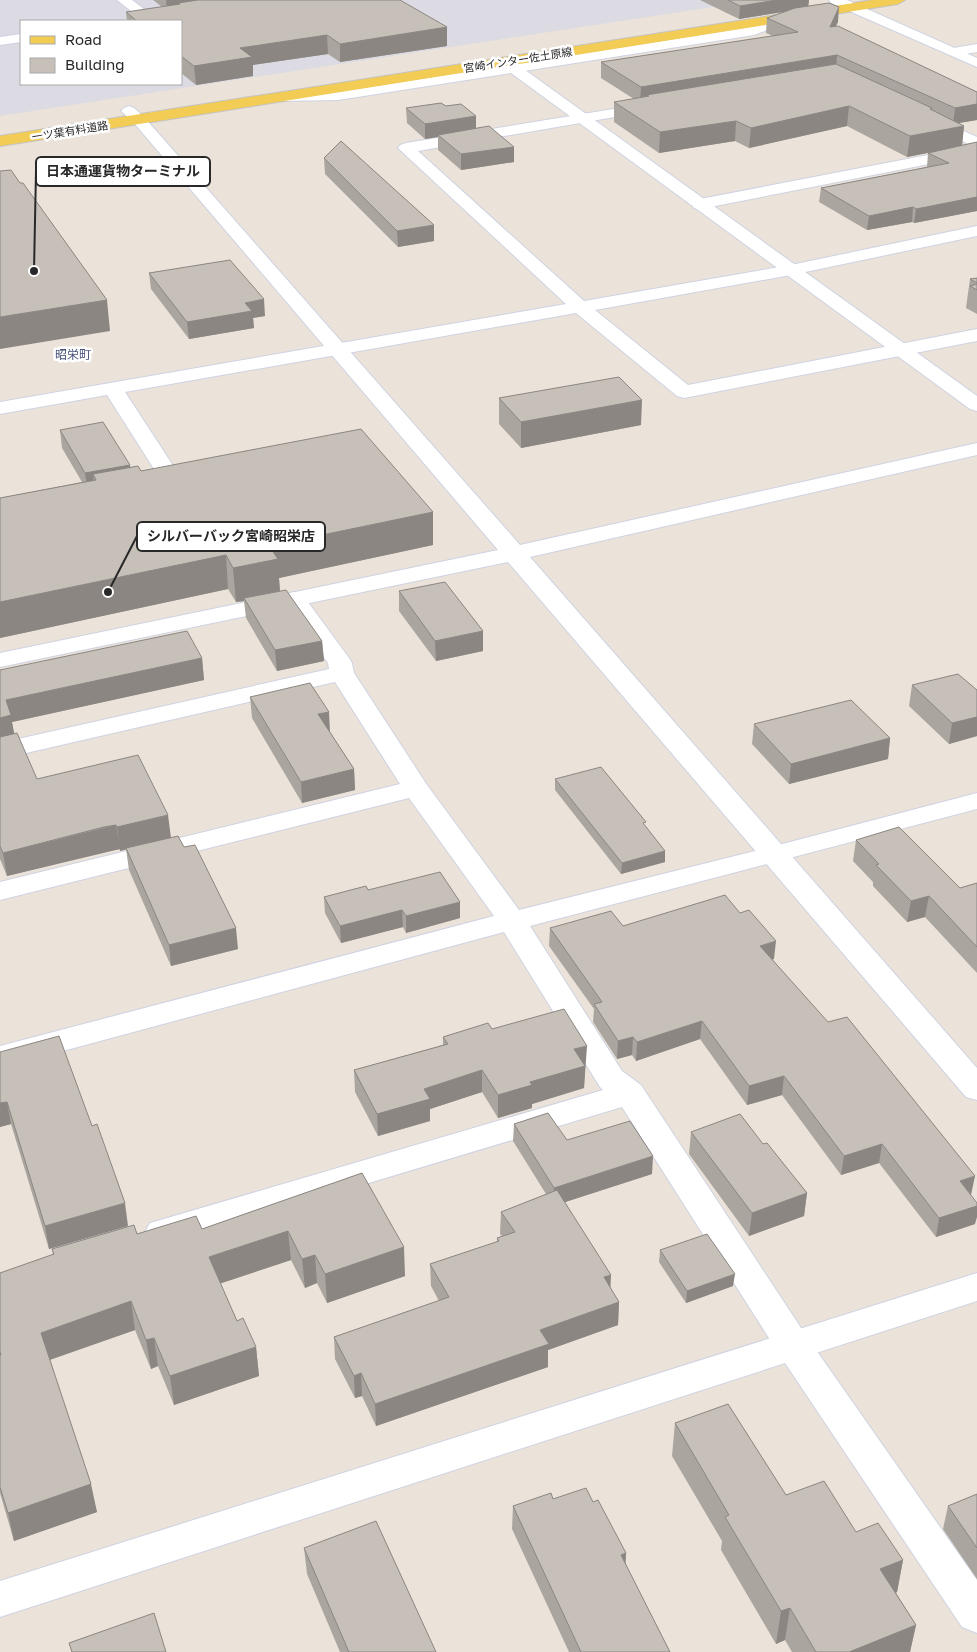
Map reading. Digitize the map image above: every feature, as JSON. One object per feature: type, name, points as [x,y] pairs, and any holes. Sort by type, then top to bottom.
[{"type":"main road","name":"宮崎インター佐土原線","points":[[134,116],[842,2],[898,0]]},
{"type":"main road","name":"宮崎インター佐土原線","points":[[134,116],[283,98],[790,17],[842,2]]},
{"type":"main road","name":"一ツ葉有料道路","points":[[0,131],[134,116]]},
{"type":"main road","name":"一ツ葉有料道路","points":[[0,142],[60,132],[134,116]]},
{"type":"main road","points":[[0,150],[60,132]]},
{"type":"street","points":[[124,0],[155,19],[146,20]]},
{"type":"street","points":[[842,2],[977,63]]},
{"type":"street","points":[[283,98],[338,96],[754,32],[790,17]]},
{"type":"street","points":[[0,41],[20,38]]},
{"type":"street","points":[[952,52],[977,48]]},
{"type":"street","points":[[516,70],[977,405]]},
{"type":"street","points":[[664,105],[406,148],[580,307],[684,392],[977,335]]},
{"type":"street","points":[[915,114],[977,143]]},
{"type":"street","points":[[134,116],[977,1089]]},
{"type":"street","points":[[700,204],[977,150]]},
{"type":"street","points":[[0,408],[791,270],[977,231]]},
{"type":"street","points":[[112,389],[174,484],[135,491]]},
{"type":"street","points":[[0,660],[512,554],[977,449]]},
{"type":"street","points":[[294,599],[340,663],[342,673],[416,788],[512,921],[611,1079],[630,1094],[794,1347],[977,1614]]},
{"type":"street","points":[[0,751],[342,673]]},
{"type":"street","points":[[0,891],[416,788]]},
{"type":"street","points":[[0,1057],[512,921],[774,855],[977,801]]},
{"type":"street","points":[[134,1240],[630,1094]]},
{"type":"street","points":[[0,1599],[977,1287]]},
{"type":"shaded area","points":[[0,0],[759,0],[0,116]]},
{"type":"building","points":[[198,0],[400,0],[447,27],[340,44],[327,35],[240,48],[252,57],[194,66],[182,57],[182,20],[136,20],[126,12],[180,4],[178,3]]},
{"type":"building","points":[[728,0],[777,0],[740,6]]},
{"type":"building","points":[[829,3],[839,7],[830,27],[838,26],[977,92],[977,104],[955,108],[837,55],[641,87],[601,62],[798,32],[767,18],[795,8]]},
{"type":"building","points":[[836,64],[932,108],[930,109],[964,126],[910,136],[849,106],[751,128],[736,121],[660,132],[614,102],[649,96],[646,95]]},
{"type":"building","points":[[441,103],[446,106],[461,104],[476,116],[425,124],[406,108]]},
{"type":"building","points":[[489,126],[514,147],[461,154],[438,135]]},
{"type":"building","points":[[341,141],[434,225],[397,231],[324,158]]},
{"type":"building","points":[[977,142],[977,197],[869,216],[821,188],[949,163],[928,153]]},
{"type":"building","points":[[11,170],[20,183],[23,183],[107,300],[0,317],[0,171]]},
{"type":"building","points":[[230,260],[264,299],[245,303],[252,311],[187,322],[149,273]]},
{"type":"building","points":[[977,278],[977,283],[970,279]]},
{"type":"building","points":[[977,284],[977,290],[970,286]]},
{"type":"building","points":[[619,377],[642,400],[521,422],[499,398]]},
{"type":"building","points":[[103,422],[130,465],[85,473],[60,430]]},
{"type":"building","points":[[361,429],[433,512],[269,546],[278,559],[233,568],[226,555],[0,602],[0,498],[96,480],[93,474],[138,466],[141,471]]},
{"type":"building","points":[[445,582],[483,631],[435,641],[399,591]]},
{"type":"building","points":[[286,590],[322,641],[275,650],[244,598]]},
{"type":"building","points":[[187,631],[202,658],[6,700],[11,715],[0,718],[0,670]]},
{"type":"building","points":[[958,674],[977,690],[977,717],[952,723],[912,685]]},
{"type":"building","points":[[310,683],[329,712],[318,714],[354,769],[301,782],[250,697]]},
{"type":"building","points":[[851,700],[890,738],[791,764],[754,724]]},
{"type":"building","points":[[17,733],[37,779],[138,755],[168,815],[117,827],[116,825],[104,827],[3,853],[0,846],[0,737]]},
{"type":"building","points":[[601,767],[646,822],[643,823],[665,851],[622,863],[555,779]]},
{"type":"building","points":[[899,827],[960,888],[977,883],[977,947],[929,896],[911,901],[876,865],[879,864],[856,840]]},
{"type":"building","points":[[178,836],[184,847],[195,845],[236,928],[169,945],[126,848]]},
{"type":"building","points":[[440,872],[460,902],[406,916],[402,910],[340,926],[324,897],[366,886],[368,890]]},
{"type":"building","points":[[725,895],[740,913],[749,910],[776,941],[760,946],[828,1022],[847,1017],[975,1176],[960,1181],[977,1203],[977,1206],[939,1218],[882,1144],[844,1156],[784,1076],[749,1086],[702,1021],[637,1042],[633,1037],[618,1041],[594,1004],[602,1002],[550,928],[611,911],[623,926]]},
{"type":"building","points":[[564,1009],[587,1046],[574,1049],[585,1066],[530,1082],[532,1085],[498,1095],[482,1070],[424,1089],[430,1099],[377,1114],[354,1070],[448,1044],[443,1037],[488,1023],[492,1029]]},
{"type":"building","points":[[59,1036],[92,1126],[97,1124],[125,1203],[45,1226],[7,1102],[0,1103],[0,1052]]},
{"type":"building","points":[[548,1113],[567,1140],[630,1121],[653,1156],[554,1188],[514,1124]]},
{"type":"building","points":[[740,1114],[763,1144],[767,1143],[807,1193],[752,1213],[691,1132]]},
{"type":"building","points":[[362,1173],[404,1247],[325,1274],[315,1255],[302,1259],[288,1231],[209,1257],[237,1321],[243,1318],[256,1347],[170,1376],[154,1338],[146,1340],[131,1301],[41,1333],[91,1484],[8,1513],[0,1487],[0,1273],[54,1254],[52,1249],[134,1225],[137,1234],[196,1216],[202,1229]]},
{"type":"building","points":[[557,1190],[611,1275],[604,1277],[619,1302],[540,1330],[549,1344],[375,1404],[361,1373],[354,1376],[334,1337],[449,1297],[430,1264],[499,1241],[497,1238],[515,1232],[501,1212]]},
{"type":"building","points":[[707,1234],[735,1274],[687,1291],[660,1250]]},
{"type":"building","points":[[728,1404],[786,1495],[824,1481],[856,1532],[878,1523],[903,1560],[880,1569],[916,1625],[849,1652],[816,1652],[790,1608],[781,1611],[725,1517],[729,1515],[675,1423]]},
{"type":"building","points":[[586,1488],[593,1502],[598,1500],[626,1553],[621,1555],[670,1652],[581,1652],[513,1506],[551,1493],[553,1499]]},
{"type":"building","points":[[977,1494],[977,1548],[948,1506]]},
{"type":"building","points":[[376,1521],[436,1652],[349,1652],[304,1548]]},
{"type":"building","points":[[154,1613],[166,1652],[72,1652],[69,1643]]},
{"type":"place","name":"日本通運貨物ターミナル","points":[[34,271]]},
{"type":"place","name":"シルバーバック宮崎昭栄店","points":[[108,592]]},
{"type":"district","name":"昭栄町","points":[[73,355]]}]
